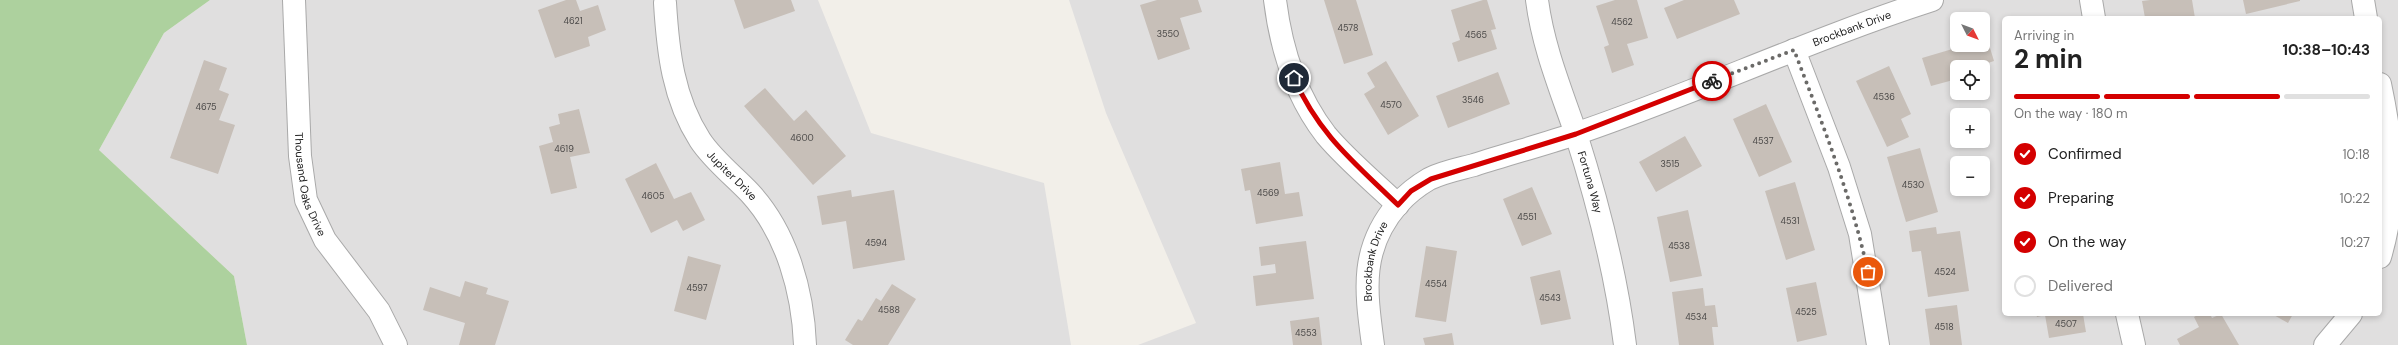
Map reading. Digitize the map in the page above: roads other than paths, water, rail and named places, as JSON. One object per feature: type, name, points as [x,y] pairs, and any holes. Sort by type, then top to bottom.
[{"type":"street","name":"Thousand Oaks Drive","points":[[294,0],[300,156],[306,200],[325,240],[372,300],[396,345]]},
{"type":"street","points":[[1275,0],[1280,34],[1290,69],[1304,101],[1326,135],[1398,205]]},
{"type":"street","name":"Fortuna Way","points":[[1537,0],[1547,50],[1576,134],[1604,233],[1625,345]]},
{"type":"street","name":"Brockbank Drive","points":[[1373,345],[1366,294],[1368,268],[1381,228],[1398,205],[1411,191],[1431,179],[1576,134],[1794,50],[1932,0]]},
{"type":"street","points":[[2091,0],[2094,16]]},
{"type":"street","points":[[2363,0],[2366,16]]},
{"type":"street","name":"Jupiter Drive","points":[[665,3],[667,45],[674,84],[687,116],[701,141],[752,195],[776,232],[794,276],[804,316],[805,345]]},
{"type":"street","points":[[1794,50],[1839,167],[1860,234],[1878,345]]},
{"type":"street","points":[[2382,95],[2392,149],[2394,178],[2390,222],[2382,250]]},
{"type":"street","points":[[2127,316],[2134,345]]},
{"type":"street","points":[[2325,345],[2349,316]]}]
